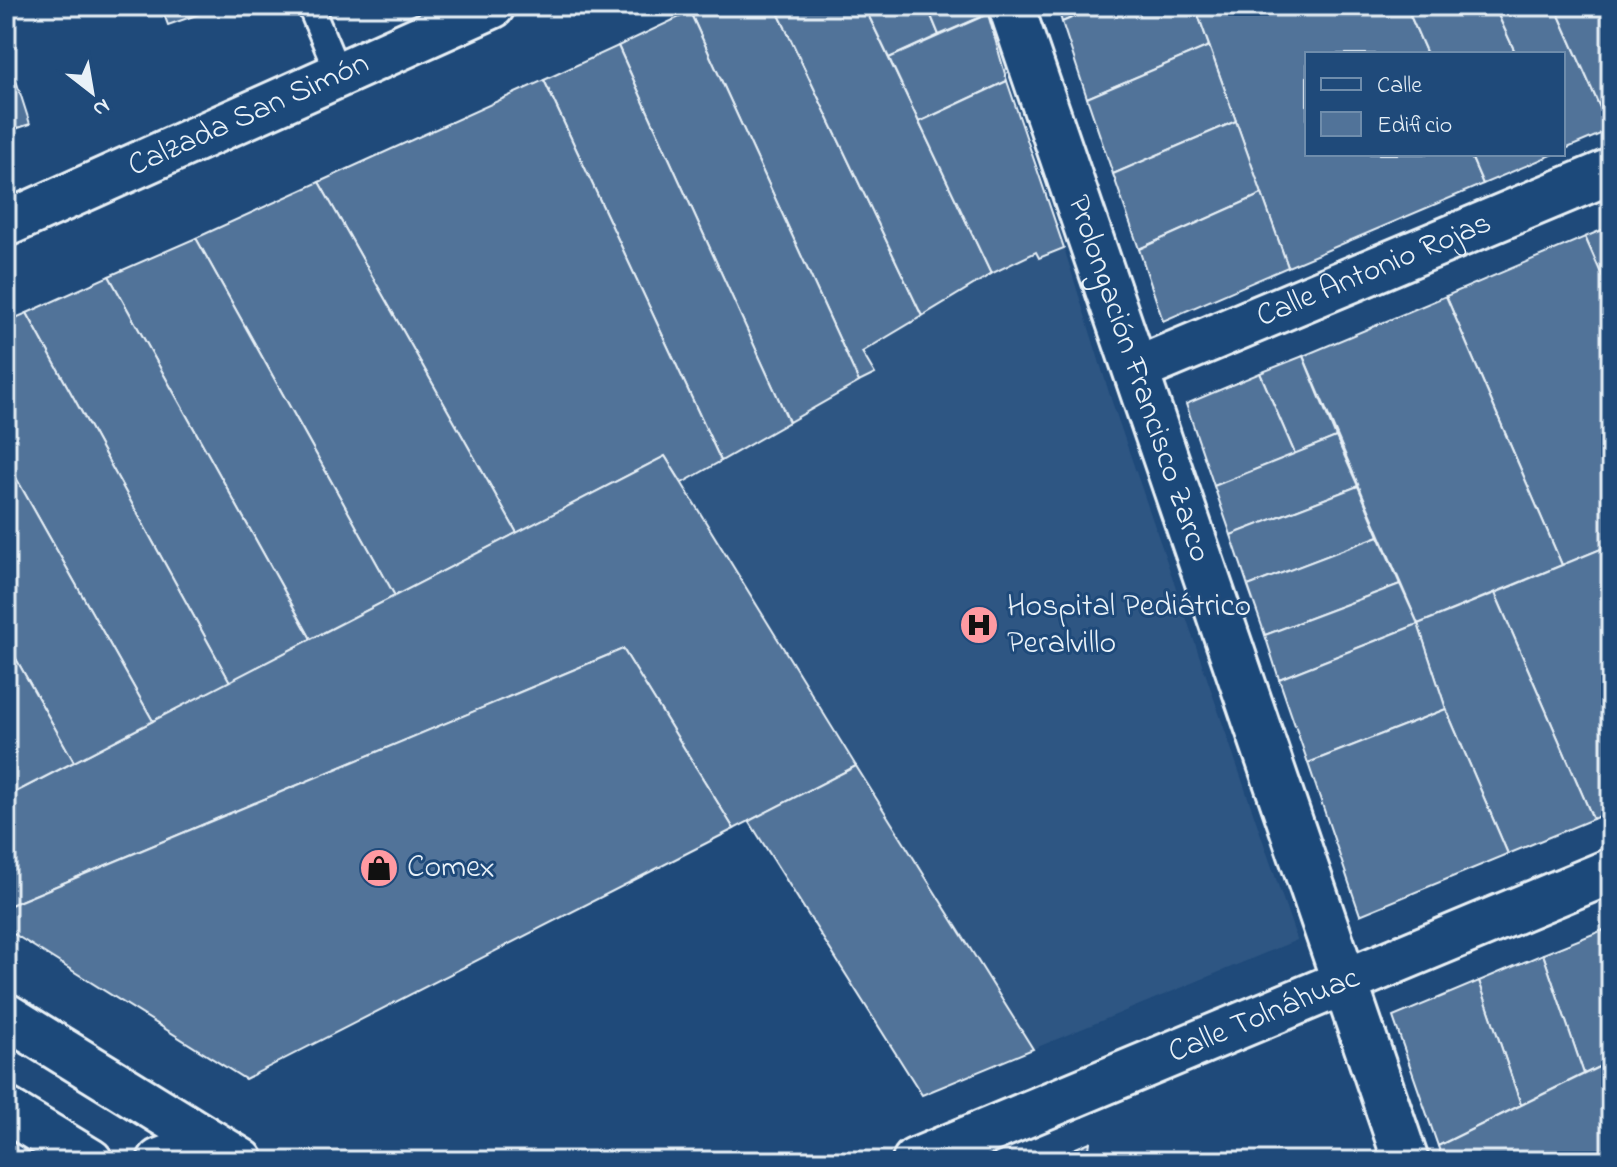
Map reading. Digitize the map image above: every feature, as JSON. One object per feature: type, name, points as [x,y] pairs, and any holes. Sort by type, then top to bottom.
[{"type":"street","name":"Calzada San Simón","points":[[6,224],[492,6]]},
{"type":"street","name":"Prolongación Francisco Zarco","points":[[1011,6],[1138,369],[1406,1161]]},
{"type":"street","name":"Calle Antonio Rojas","points":[[1138,369],[1611,171]]},
{"type":"street","name":"Calle Tolnáhuac","points":[[915,1161],[1611,871]]},
{"type":"street","points":[[6,1016],[225,1152]]},
{"type":"street","points":[[6,1110],[90,1161]]},
{"type":"street","points":[[160,1161],[225,1152]]},
{"type":"lane","points":[[310,6],[339,75]]},
{"type":"shaded area","name":"Hospital Pediátrico Peralvillo","points":[[1064,248],[1111,399],[1297,940],[1033,1049],[682,483],[874,374],[862,352],[991,274],[1036,252],[1039,258]]},
{"type":"building","points":[[161,6],[222,6],[168,25]]},
{"type":"building","points":[[704,6],[775,6],[922,316],[862,352],[875,374],[859,382],[690,12]]},
{"type":"building","points":[[775,6],[864,6],[991,274],[922,316]]},
{"type":"building","points":[[864,6],[927,6],[939,35],[889,58]]},
{"type":"building","points":[[927,6],[985,6],[988,14],[939,35]]},
{"type":"building","points":[[1057,6],[1100,6],[1062,22]]},
{"type":"building","points":[[1100,6],[1195,6],[1209,46],[1087,98],[1062,22]]},
{"type":"building","points":[[1195,6],[1406,6],[1426,52],[1305,52],[1305,156],[1471,156],[1483,184],[1288,267]]},
{"type":"building","points":[[1406,6],[1494,6],[1515,52],[1426,52]]},
{"type":"building","points":[[1494,6],[1555,6],[1610,130],[1565,149],[1565,52],[1515,52]]},
{"type":"building","points":[[1555,6],[1611,6],[1610,130]]},
{"type":"building","points":[[690,12],[859,382],[789,422],[618,46]]},
{"type":"building","points":[[988,14],[1007,81],[919,122],[889,58]]},
{"type":"building","points":[[618,46],[789,422],[721,461],[544,80]]},
{"type":"building","points":[[1209,46],[1236,121],[1113,174],[1087,98]]},
{"type":"building","points":[[14,74],[30,124],[6,132],[6,76]]},
{"type":"building","points":[[544,80],[721,461],[682,483],[665,456],[517,533],[319,182]]},
{"type":"building","points":[[1007,81],[1064,248],[1039,258],[1036,252],[991,274],[919,122]]},
{"type":"building","points":[[1236,121],[1262,194],[1139,249],[1113,174]]},
{"type":"building","points":[[1471,156],[1549,156],[1483,184]]},
{"type":"building","points":[[319,182],[517,533],[395,596],[196,238]]},
{"type":"building","points":[[1262,194],[1288,267],[1163,321],[1139,249]]},
{"type":"building","points":[[1611,226],[1611,296],[1585,237]]},
{"type":"building","points":[[1585,237],[1611,296],[1611,545],[1562,565],[1446,296]]},
{"type":"building","points":[[196,238],[395,596],[311,639],[109,276]]},
{"type":"building","points":[[109,276],[311,639],[230,682],[27,313]]},
{"type":"building","points":[[1446,296],[1562,565],[1418,624],[1303,356]]},
{"type":"building","points":[[27,313],[230,682],[153,721],[6,460],[6,322]]},
{"type":"building","points":[[1303,356],[1336,437],[1295,454],[1260,373]]},
{"type":"building","points":[[1260,373],[1295,454],[1214,486],[1186,404]]},
{"type":"building","points":[[1336,437],[1358,486],[1231,535],[1214,486]]},
{"type":"building","points":[[665,456],[856,766],[734,829],[623,649],[6,907],[6,797]]},
{"type":"building","points":[[6,460],[153,721],[74,762],[6,641]]},
{"type":"building","points":[[1358,486],[1379,536],[1248,586],[1231,535]]},
{"type":"building","points":[[1379,536],[1400,584],[1265,635],[1248,586]]},
{"type":"building","points":[[1608,546],[1611,553],[1611,811],[1593,819],[1495,593]]},
{"type":"building","points":[[1400,584],[1418,624],[1279,679],[1265,635]]},
{"type":"building","points":[[1495,593],[1593,819],[1508,854],[1446,709],[1418,624]]},
{"type":"building","points":[[1418,624],[1446,709],[1308,763],[1279,679]]},
{"type":"building","points":[[6,641],[74,762],[10,795],[6,789]]},
{"type":"building","name":"Comex","points":[[623,649],[734,829],[245,1079],[6,929],[6,907]]},
{"type":"building","points":[[1446,709],[1508,854],[1360,915],[1308,763]]},
{"type":"building","points":[[856,766],[1033,1049],[922,1095],[749,821]]},
{"type":"building","points":[[1603,930],[1611,954],[1611,1061],[1584,1074],[1543,954]]},
{"type":"building","points":[[1543,954],[1584,1074],[1521,1105],[1479,981]]},
{"type":"building","points":[[1479,981],[1521,1105],[1438,1146],[1393,1017]]},
{"type":"building","points":[[1611,1061],[1611,1161],[1443,1161],[1438,1146]]},
{"type":"building","points":[[1090,1142],[1087,1161],[1046,1161]]},
{"type":"place","name":"Hospital Pediátrico Peralvillo","points":[[979,625]]},
{"type":"place","name":"Comex","points":[[379,868]]}]
